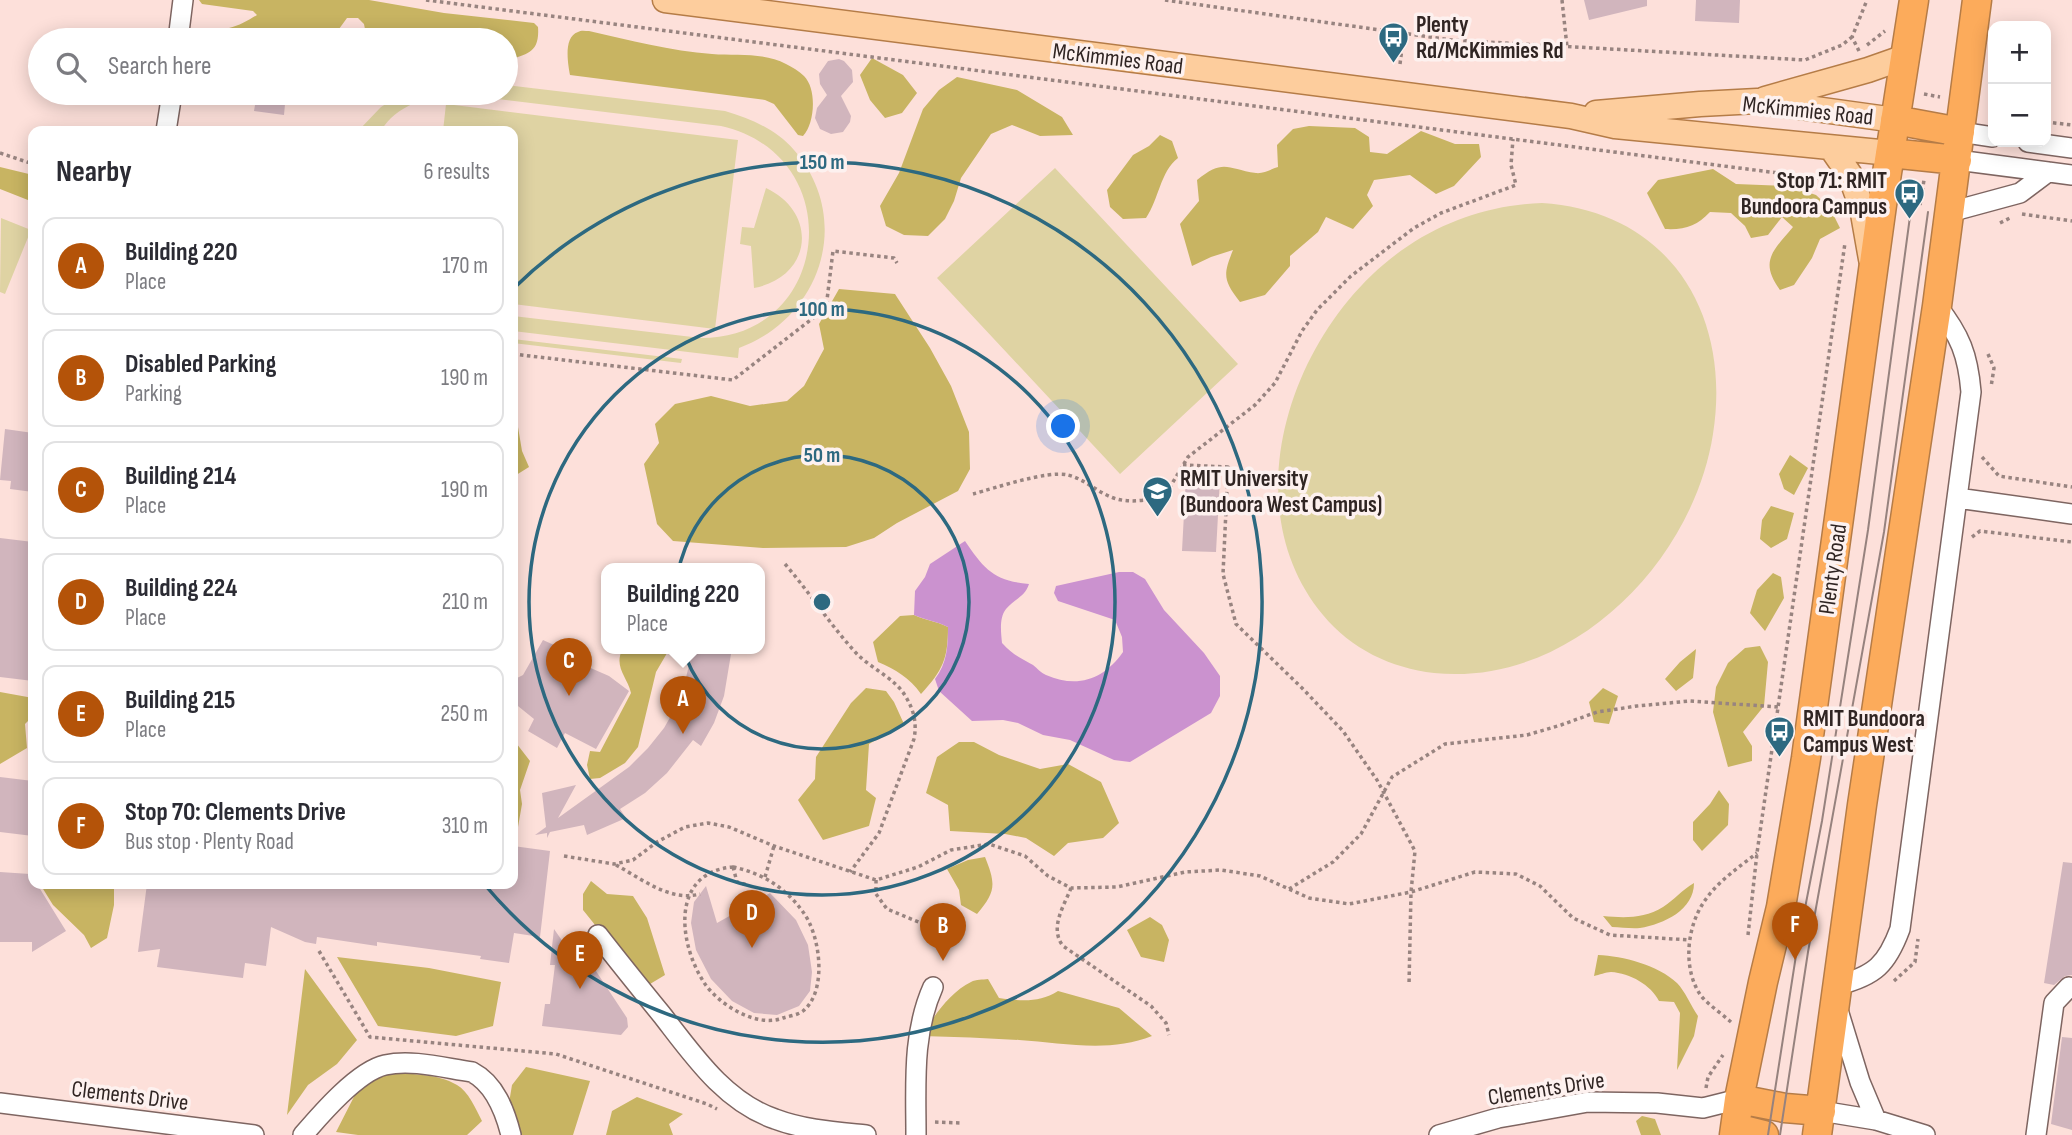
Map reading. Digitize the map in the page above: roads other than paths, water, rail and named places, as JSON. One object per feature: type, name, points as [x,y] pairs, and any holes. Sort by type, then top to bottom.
[{"type":"highway","name":"Plenty Road","points":[[1735,1131],[1763,982],[1781,907],[1806,758],[1873,270],[1914,0]]},
{"type":"highway","points":[[1739,1099],[1785,1108],[1819,1123],[1862,805],[1937,306],[1977,0]]},
{"type":"highway","name":"McKimmies Road","points":[[1895,120],[1960,131]]},
{"type":"highway","name":"McKimmies Road","points":[[1890,153],[1957,160]]},
{"type":"highway","points":[[1735,1131],[1765,1135]]},
{"type":"main road","name":"McKimmies Road","points":[[665,0],[1571,116],[1615,126],[1890,153]]},
{"type":"main road","points":[[1757,101],[1863,60],[1905,57]]},
{"type":"main road","name":"McKimmies Road","points":[[1571,116],[1700,103],[1757,101],[1895,120]]},
{"type":"main road","points":[[1832,149],[1844,179],[1862,208],[1873,270]]},
{"type":"street","points":[[180,28],[183,0]]},
{"type":"street","points":[[167,126],[170,105]]},
{"type":"street","points":[[1960,131],[1988,136]]},
{"type":"street","points":[[2051,145],[2072,148]]},
{"type":"street","points":[[1957,160],[2072,175]]},
{"type":"street","points":[[1950,212],[2020,193],[2048,172]]},
{"type":"street","points":[[1876,1120],[1860,1082],[1837,994],[1877,968],[1890,955],[1900,929],[1971,392],[1969,363],[1953,326],[1937,306]]},
{"type":"street","points":[[1957,498],[2072,514]]},
{"type":"street","points":[[598,935],[715,1080],[733,1096],[775,1119],[800,1126],[866,1135]]},
{"type":"street","points":[[916,1128],[918,1030],[923,1009],[933,987]]},
{"type":"street","points":[[2036,1135],[2054,1003],[2069,987]]},
{"type":"street","points":[[303,1135],[330,1103],[375,1068],[399,1063],[472,1072],[479,1076],[504,1108],[511,1135]]},
{"type":"street","name":"Clements Drive","points":[[1439,1135],[1498,1118],[1588,1102],[1647,1102],[1703,1108],[1739,1099]]},
{"type":"street","name":"Clements Drive","points":[[0,1103],[254,1135]]},
{"type":"street","name":"Clements Drive","points":[[1703,1108],[1735,1131]]},
{"type":"street","points":[[1819,1123],[1876,1120],[1926,1135]]},
{"type":"tram line","points":[[1768,1135],[1868,530],[1911,209]]},
{"type":"tram line","points":[[1780,1135],[1808,952],[1884,532],[1928,212]]},
{"type":"place","name":"Plenty Rd/McKimmies Rd","points":[[1393,64]]},
{"type":"place","name":"Stop 71: RMIT Bundoora Campus","points":[[1910,220]]},
{"type":"place","name":"RMIT University (Bundoora West Campus)","points":[[1157,518]]},
{"type":"place","name":"Building 214","points":[[569,696]]},
{"type":"place","name":"Building 220","points":[[683,734]]},
{"type":"place","name":"RMIT Bundoora Campus West","points":[[1780,758]]},
{"type":"place","name":"Building 224","points":[[752,948]]},
{"type":"place","name":"Stop 70: Clements Drive","points":[[1795,960]]},
{"type":"place","name":"Disabled Parking","points":[[943,961]]},
{"type":"place","name":"Building 215","points":[[580,989]]}]
